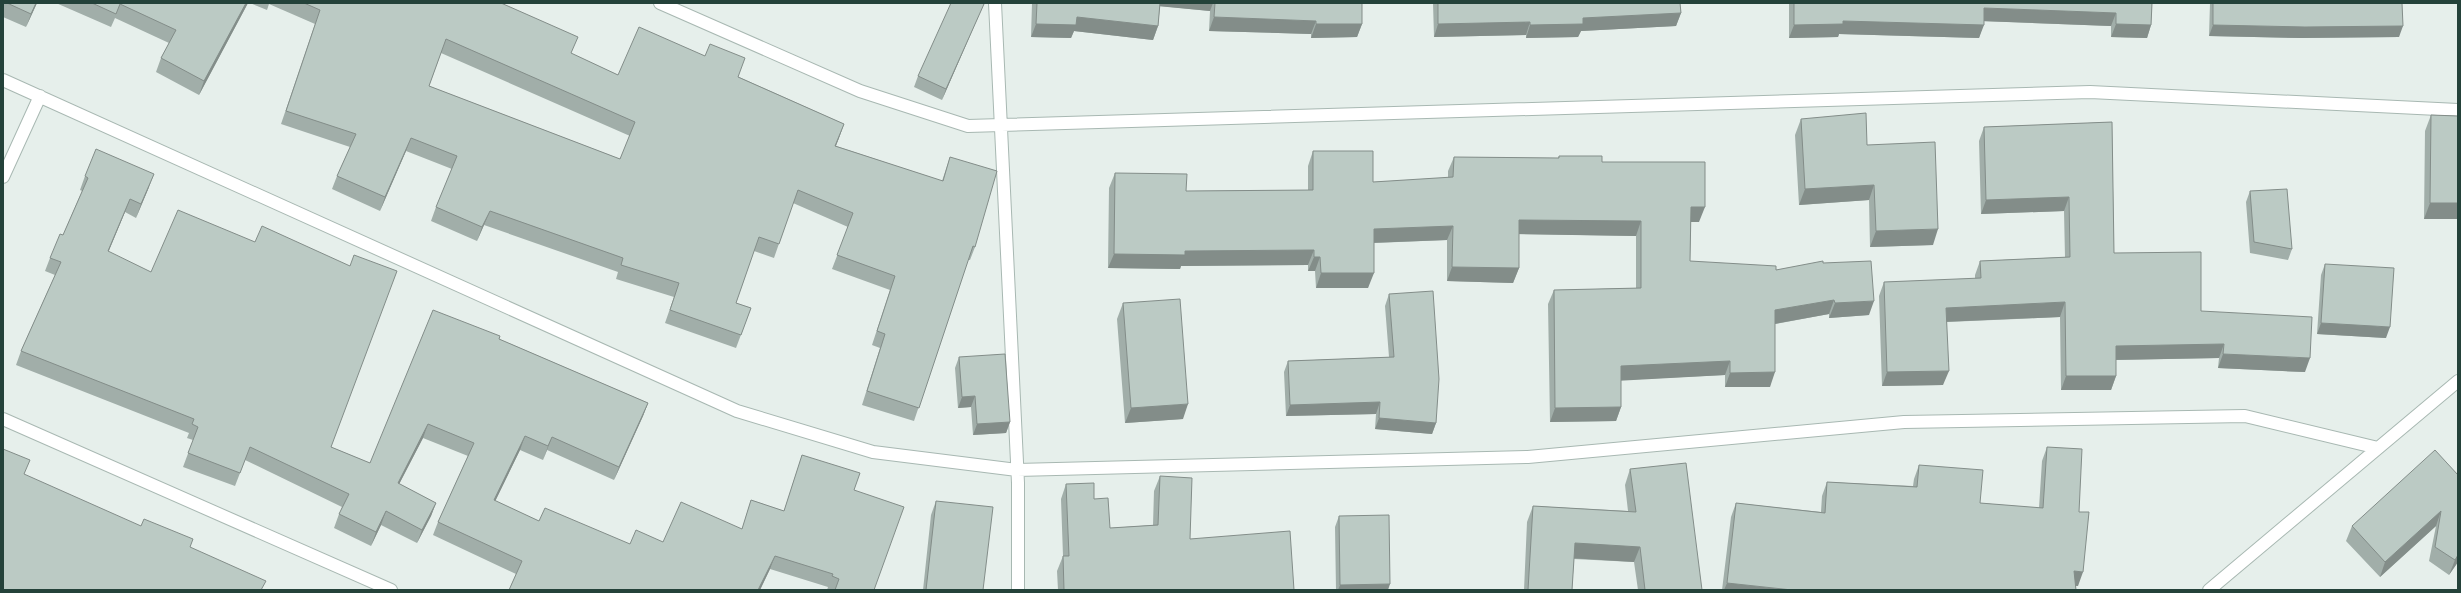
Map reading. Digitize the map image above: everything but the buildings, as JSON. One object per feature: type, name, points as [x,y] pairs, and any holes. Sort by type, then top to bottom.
[{"type":"street","points":[[660,3],[860,91],[968,126],[2090,92],[2458,110]]},
{"type":"street","points":[[995,3],[1017,470],[1018,590]]},
{"type":"street","points":[[3,80],[737,411],[873,452],[1017,470],[1528,457],[1904,422],[2237,416],[2245,416],[2378,448]]},
{"type":"street","points":[[3,177],[40,96]]},
{"type":"street","points":[[2209,590],[2458,381]]},
{"type":"street","points":[[3,419],[391,590]]}]
